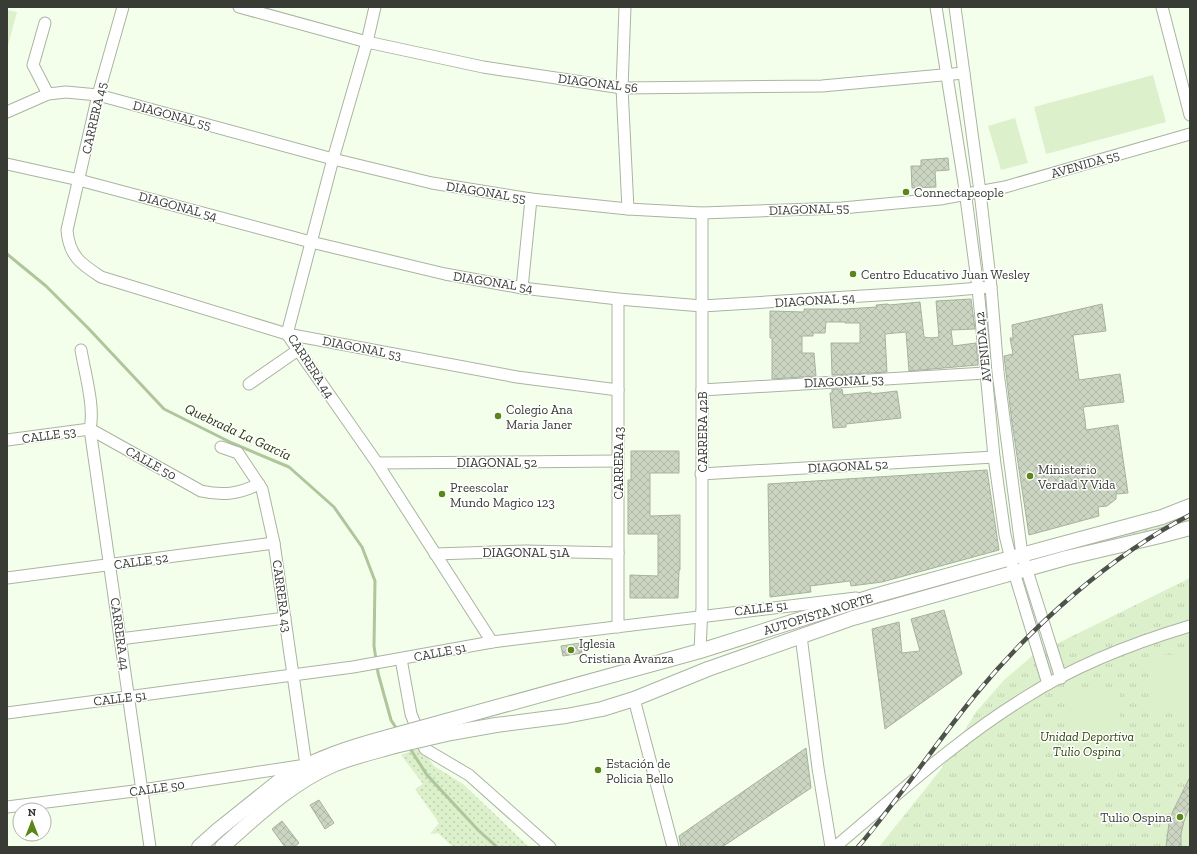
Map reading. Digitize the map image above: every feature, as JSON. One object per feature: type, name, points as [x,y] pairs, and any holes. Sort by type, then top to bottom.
[{"type":"main road","name":"AUTOPISTA NORTE","points":[[449,727],[700,651],[874,596],[1162,517],[1190,506]]},
{"type":"main road","name":"AUTOPISTA NORTE","points":[[449,727],[496,725],[566,716],[602,709],[634,699],[708,669],[853,618],[1083,554],[1190,528]]},
{"type":"main road","points":[[199,847],[283,778],[306,765],[346,748],[391,741],[449,727]]},
{"type":"main road","points":[[222,847],[281,797],[317,773],[391,741]]},
{"type":"street","name":"CARRERA 45","points":[[67,230],[98,95],[123,7]]},
{"type":"street","name":"DIAGONAL 56","points":[[239,7],[367,42],[483,67],[622,88],[822,86],[964,73]]},
{"type":"street","name":"CARRERA 44","points":[[376,7],[333,159],[287,334],[376,463],[492,642]]},
{"type":"street","points":[[625,7],[622,88],[628,209]]},
{"type":"street","name":"AVENIDA 42","points":[[936,7],[948,74],[978,288],[994,457],[1005,535],[1016,556]]},
{"type":"street","name":"AVENIDA 42","points":[[955,7],[980,192],[991,287],[1016,556],[1048,684]]},
{"type":"street","points":[[1162,7],[1190,115]]},
{"type":"street","points":[[45,23],[33,65],[48,94]]},
{"type":"street","name":"DIAGONAL 55","points":[[7,112],[48,94],[66,92],[98,95],[333,159],[432,183],[531,199],[628,209],[702,213],[842,208],[940,200],[980,192]]},
{"type":"street","name":"AVENIDA 55","points":[[980,192],[1005,187],[1190,134]]},
{"type":"street","name":"DIAGONAL 54","points":[[7,164],[79,180],[311,242],[445,274],[522,288],[618,299],[702,306],[943,292],[991,287]]},
{"type":"street","points":[[522,288],[531,199]]},
{"type":"street","name":"CARRERA 42B","points":[[700,651],[702,616],[702,213]]},
{"type":"street","name":"DIAGONAL 53","points":[[67,230],[70,249],[74,255],[101,278],[287,334],[516,377],[618,390]]},
{"type":"street","name":"CARRERA 43","points":[[618,299],[618,626]]},
{"type":"street","name":"CARRERA 44","points":[[81,350],[91,410],[92,420],[90,429],[150,847]]},
{"type":"street","points":[[249,384],[298,350]]},
{"type":"street","name":"DIAGONAL 53","points":[[702,390],[985,373]]},
{"type":"street","name":"CALLE 53","points":[[7,440],[90,429]]},
{"type":"street","name":"CALLE 50","points":[[90,429],[201,491],[213,494],[227,494],[248,490],[259,484]]},
{"type":"street","name":"CARRERA 43","points":[[221,447],[238,453],[262,489],[274,543],[306,765]]},
{"type":"street","name":"DIAGONAL 52","points":[[701,474],[994,457]]},
{"type":"street","name":"DIAGONAL 52","points":[[376,463],[618,461]]},
{"type":"street","name":"CALLE 52","points":[[7,578],[274,543]]},
{"type":"street","name":"DIAGONAL 51A","points":[[435,554],[526,551],[618,553]]},
{"type":"street","name":"AVENIDA 42","points":[[1020,571],[1061,678]]},
{"type":"street","name":"CALLE 51","points":[[7,713],[353,667],[492,642],[837,599],[874,596]]},
{"type":"street","points":[[120,639],[285,618]]},
{"type":"street","points":[[835,847],[951,749],[1002,712],[1048,684],[1106,655],[1190,626]]},
{"type":"street","points":[[801,636],[818,768],[831,847]]},
{"type":"street","points":[[401,659],[411,714],[425,749],[469,775],[550,847]]},
{"type":"street","points":[[634,699],[672,847]]},
{"type":"street","name":"CALLE 50","points":[[7,807],[142,790],[306,765]]},
{"type":"green space","points":[[7,10],[17,12],[7,49]]},
{"type":"green space","points":[[1153,75],[1166,122],[1046,154],[1034,107]]},
{"type":"green space","points":[[1015,118],[1028,163],[1001,170],[988,126]]},
{"type":"green space","points":[[1190,509],[1190,522],[1043,558],[1042,553]]},
{"type":"green space","name":"Unidad Deportiva Tulio Ospina","points":[[1190,578],[1190,847],[879,847],[942,768],[976,712],[1004,680],[1032,656]]},
{"type":"green space","points":[[1149,655],[1190,655],[1190,707],[1149,708]]},
{"type":"green space","points":[[1068,690],[1120,691],[1119,769],[1067,768]]},
{"type":"green space","points":[[420,748],[434,766],[463,784],[529,847],[453,847],[438,833],[430,834],[439,823],[415,789],[423,784],[401,755]]},
{"type":"green space","name":"Tulio Ospina","points":[[1190,780],[1190,847],[1150,847],[1166,846],[1171,819],[1181,795]]},
{"type":"building","points":[[948,158],[949,170],[935,171],[936,187],[912,188],[911,166],[921,166],[921,160]]},
{"type":"building","points":[[971,299],[975,329],[951,330],[953,346],[976,343],[978,365],[909,371],[906,332],[885,334],[887,372],[832,375],[831,343],[860,343],[860,323],[826,322],[825,333],[813,333],[813,336],[802,336],[802,353],[814,353],[816,376],[772,379],[772,338],[770,338],[770,311],[804,312],[804,309],[845,309],[920,302],[924,337],[931,338],[939,337],[936,301]]},
{"type":"building","points":[[1102,304],[1106,331],[1073,335],[1079,380],[1120,374],[1124,402],[1083,407],[1086,430],[1118,425],[1128,493],[1116,494],[1116,499],[1107,506],[1098,507],[1099,516],[1029,535],[1012,423],[1004,356],[1013,354],[1010,338],[1013,338],[1012,325]]},
{"type":"building","points":[[832,389],[842,389],[843,395],[897,391],[901,418],[846,424],[846,427],[833,428],[830,393],[832,393]]},
{"type":"building","points":[[631,451],[679,451],[679,473],[650,473],[650,516],[680,515],[680,570],[678,598],[630,598],[630,575],[658,576],[658,534],[628,534],[628,480],[631,480]]},
{"type":"building","points":[[987,470],[999,550],[882,582],[851,586],[850,581],[810,586],[811,592],[770,597],[768,484]]},
{"type":"building","points":[[944,610],[962,674],[885,729],[872,629],[899,622],[902,653],[920,651],[911,619]]},
{"type":"building","name":"Iglesia Cristiana Avanza","points":[[580,643],[582,653],[563,656],[561,646]]},
{"type":"building","points":[[806,748],[811,788],[722,847],[681,847],[679,836]]},
{"type":"building","name":"Tulio Ospina","points":[[1190,777],[1190,806],[1181,834],[1181,847],[1166,847],[1169,823],[1173,811]]},
{"type":"building","points":[[319,800],[334,823],[325,829],[310,805]]},
{"type":"building","points":[[282,821],[299,843],[294,847],[285,847],[272,829]]},
{"type":"waterway","name":"Quebrada La García","points":[[7,254],[46,286],[89,329],[164,409],[232,443],[289,467],[334,507],[362,547],[375,581],[374,646],[378,673],[391,720],[398,731]]},
{"type":"waterway","name":"Quebrada La García","points":[[409,747],[427,775],[478,830],[497,847]]},
{"type":"railway","points":[[858,847],[976,694],[1022,643],[1074,594],[1102,571],[1160,532],[1190,515]]},
{"type":"place","name":"Connectapeople","points":[[906,192]]},
{"type":"place","name":"Centro Educativo Juan Wesley","points":[[853,274]]},
{"type":"place","name":"Colegio Ana Maria Janer","points":[[498,416]]},
{"type":"place","name":"Ministerio Verdad Y Vida","points":[[1030,476]]},
{"type":"place","name":"Preescolar Mundo Magico 123","points":[[442,494]]},
{"type":"place","name":"Iglesia Cristiana Avanza","points":[[571,650]]},
{"type":"place","name":"Estación de Policia Bello","points":[[598,770]]},
{"type":"place","name":"Tulio Ospina","points":[[1180,817]]}]
